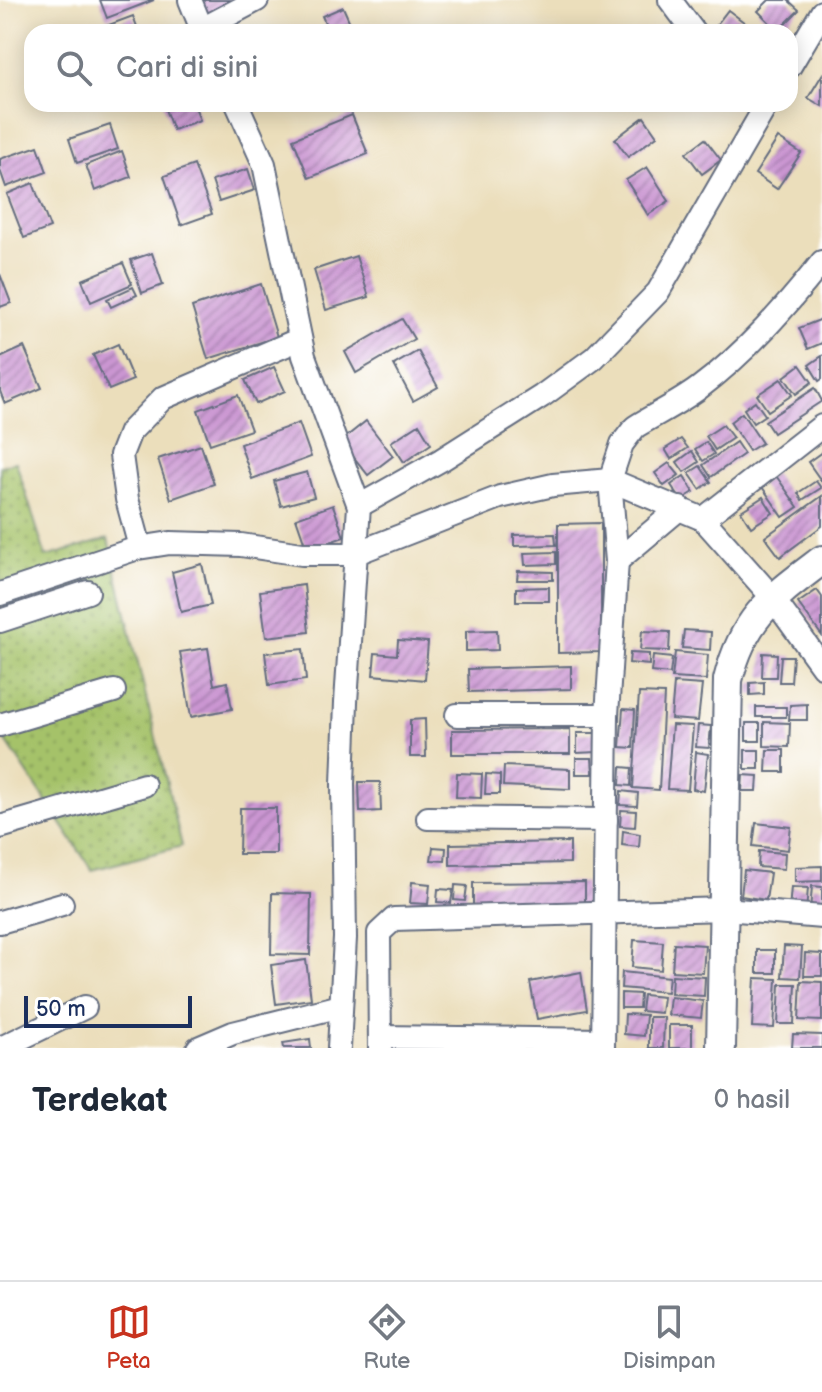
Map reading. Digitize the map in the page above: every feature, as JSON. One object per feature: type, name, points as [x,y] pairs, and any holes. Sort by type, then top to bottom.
[{"type":"street","points":[[190,0],[200,24]]},
{"type":"street","points":[[215,24],[257,0]]},
{"type":"street","points":[[670,0],[688,24]]},
{"type":"street","points":[[798,52],[822,12]]},
{"type":"street","points":[[241,112],[264,164],[304,356],[359,506],[343,784],[345,938],[339,1048]]},
{"type":"street","points":[[359,506],[441,460],[542,396],[594,358],[658,292],[755,112]]},
{"type":"street","points":[[822,262],[803,287],[740,353],[700,387],[627,434],[610,480],[617,561],[607,715],[605,913],[603,1044],[380,1043],[379,933],[394,919],[605,913],[725,909],[822,917]]},
{"type":"street","points":[[140,547],[127,499],[121,455],[130,432],[163,398],[300,339]]},
{"type":"street","points":[[703,519],[822,426]]},
{"type":"street","points":[[0,594],[140,547],[179,542],[206,542],[302,554],[354,554],[500,497],[553,485],[610,480],[703,519],[772,597],[822,666]]},
{"type":"street","points":[[617,561],[680,508]]},
{"type":"street","points":[[721,1048],[728,680],[735,652],[747,627],[772,597],[822,560]]},
{"type":"street","points":[[0,621],[88,592]]},
{"type":"street","points":[[0,725],[114,691]]},
{"type":"street","points":[[457,715],[607,715]]},
{"type":"street","points":[[0,827],[144,785]]},
{"type":"street","points":[[428,818],[606,820]]},
{"type":"street","points":[[0,922],[62,904]]},
{"type":"street","points":[[198,1048],[233,1033],[341,1006]]},
{"type":"street","points":[[1,1048],[85,1007]]},
{"type":"green space","points":[[16,462],[46,557],[108,539],[182,846],[92,870],[0,732],[0,466]]},
{"type":"building","points":[[100,0],[154,0],[107,18]]},
{"type":"building","points":[[198,0],[243,0],[205,16]]},
{"type":"building","points":[[769,0],[788,0],[799,10],[785,24],[771,24],[758,11]]},
{"type":"building","points":[[343,7],[350,24],[326,24],[322,16]]},
{"type":"building","points":[[728,10],[746,24],[717,24]]},
{"type":"building","points":[[133,16],[136,24],[112,24]]},
{"type":"building","points":[[822,75],[822,106],[808,98]]},
{"type":"building","points":[[166,112],[197,112],[200,120],[173,130]]},
{"type":"building","points":[[352,115],[368,154],[309,178],[293,139]]},
{"type":"building","points":[[644,117],[657,136],[628,157],[615,139]]},
{"type":"building","points":[[110,125],[118,149],[77,163],[69,139]]},
{"type":"building","points":[[778,138],[801,153],[777,189],[755,174]]},
{"type":"building","points":[[705,139],[721,160],[702,174],[686,153]]},
{"type":"building","points":[[38,146],[47,172],[6,187],[0,159]]},
{"type":"building","points":[[122,151],[131,177],[95,191],[86,165]]},
{"type":"building","points":[[194,165],[212,214],[181,225],[164,176]]},
{"type":"building","points":[[647,167],[669,201],[648,215],[626,180]]},
{"type":"building","points":[[248,169],[255,190],[219,202],[212,181]]},
{"type":"building","points":[[33,183],[50,228],[24,238],[7,194]]},
{"type":"building","points":[[152,253],[163,285],[142,293],[131,260]]},
{"type":"building","points":[[356,256],[369,297],[326,310],[314,270]]},
{"type":"building","points":[[123,263],[132,284],[91,302],[82,280]]},
{"type":"building","points":[[0,274],[11,303],[0,307]]},
{"type":"building","points":[[261,284],[277,337],[208,359],[192,307]]},
{"type":"building","points":[[133,287],[137,295],[111,307],[107,299]]},
{"type":"building","points":[[402,319],[414,339],[356,373],[345,352]]},
{"type":"building","points":[[822,319],[822,343],[808,349],[799,328]]},
{"type":"building","points":[[118,344],[133,380],[109,390],[93,355]]},
{"type":"building","points":[[24,347],[42,388],[5,404],[0,391],[0,358]]},
{"type":"building","points":[[418,351],[438,387],[413,401],[394,365]]},
{"type":"building","points":[[822,356],[822,379],[819,381],[809,365]]},
{"type":"building","points":[[800,365],[812,382],[796,394],[784,377]]},
{"type":"building","points":[[274,367],[285,391],[256,404],[245,380]]},
{"type":"building","points":[[781,379],[792,395],[768,411],[757,395]]},
{"type":"building","points":[[815,388],[822,401],[773,433],[765,421]]},
{"type":"building","points":[[238,395],[251,430],[210,444],[198,410]]},
{"type":"building","points":[[755,401],[765,415],[753,423],[744,409]]},
{"type":"building","points":[[742,413],[762,443],[749,451],[730,422]]},
{"type":"building","points":[[366,421],[393,456],[368,475],[341,441]]},
{"type":"building","points":[[299,423],[311,457],[252,479],[240,444]]},
{"type":"building","points":[[419,424],[431,444],[404,462],[391,442]]},
{"type":"building","points":[[723,425],[733,438],[715,450],[706,436]]},
{"type":"building","points":[[681,439],[688,448],[671,459],[665,449]]},
{"type":"building","points":[[706,442],[714,454],[703,461],[695,449]]},
{"type":"building","points":[[736,442],[744,454],[711,477],[703,465]]},
{"type":"building","points":[[201,445],[214,484],[171,499],[158,459]]},
{"type":"building","points":[[692,451],[699,462],[684,472],[677,462]]},
{"type":"building","points":[[822,452],[822,482],[808,462]]},
{"type":"building","points":[[669,463],[679,475],[664,486],[655,473]]},
{"type":"building","points":[[700,466],[711,482],[700,489],[689,473]]},
{"type":"building","points":[[307,472],[314,497],[281,506],[274,481]]},
{"type":"building","points":[[774,473],[798,507],[783,517],[760,484]]},
{"type":"building","points":[[684,476],[694,492],[681,500],[671,485]]},
{"type":"building","points":[[816,481],[821,488],[802,500],[798,493]]},
{"type":"building","points":[[822,496],[822,526],[780,557],[765,537]]},
{"type":"building","points":[[763,497],[773,513],[751,527],[741,511]]},
{"type":"building","points":[[333,505],[344,537],[307,550],[296,518]]},
{"type":"building","points":[[601,523],[601,652],[558,653],[558,524]]},
{"type":"building","points":[[555,534],[556,545],[514,546],[514,535]]},
{"type":"building","points":[[556,552],[556,564],[525,565],[524,553]]},
{"type":"building","points":[[202,564],[211,605],[181,612],[172,572]]},
{"type":"building","points":[[518,571],[553,572],[553,580],[517,580]]},
{"type":"building","points":[[304,585],[309,632],[266,637],[260,591]]},
{"type":"building","points":[[549,587],[549,601],[516,601],[516,588]]},
{"type":"building","points":[[817,590],[822,597],[822,636],[798,603]]},
{"type":"building","points":[[497,630],[498,650],[466,651],[466,631]]},
{"type":"building","points":[[684,630],[711,632],[710,650],[682,648]]},
{"type":"building","points":[[642,631],[670,632],[669,651],[640,650]]},
{"type":"building","points":[[398,640],[428,642],[425,680],[373,675],[375,653],[397,655]]},
{"type":"building","points":[[208,648],[214,685],[227,682],[232,709],[191,717],[180,652]]},
{"type":"building","points":[[303,649],[306,680],[269,685],[265,653]]},
{"type":"building","points":[[675,652],[708,655],[706,680],[672,678]]},
{"type":"building","points":[[630,653],[649,654],[649,665],[629,663]]},
{"type":"building","points":[[763,653],[777,654],[776,677],[762,677]]},
{"type":"building","points":[[653,656],[672,658],[670,674],[651,672]]},
{"type":"building","points":[[781,656],[793,656],[791,682],[779,682]]},
{"type":"building","points":[[571,666],[571,689],[469,692],[468,669]]},
{"type":"building","points":[[764,682],[764,694],[750,695],[750,683]]},
{"type":"building","points":[[674,683],[702,685],[698,721],[671,719]]},
{"type":"building","points":[[639,693],[664,694],[659,790],[633,788]]},
{"type":"building","points":[[807,704],[807,720],[789,720],[790,705]]},
{"type":"building","points":[[756,707],[786,707],[786,717],[756,717]]},
{"type":"building","points":[[623,709],[635,710],[633,748],[620,747]]},
{"type":"building","points":[[425,719],[426,757],[410,757],[410,720]]},
{"type":"building","points":[[764,722],[790,723],[789,747],[764,746]]},
{"type":"building","points":[[746,723],[760,723],[760,741],[746,741]]},
{"type":"building","points":[[672,725],[693,726],[688,790],[667,789]]},
{"type":"building","points":[[698,725],[711,726],[709,748],[696,747]]},
{"type":"building","points":[[570,729],[570,754],[452,754],[452,730]]},
{"type":"building","points":[[577,733],[596,733],[597,752],[577,753]]},
{"type":"building","points":[[745,750],[759,750],[759,769],[745,769]]},
{"type":"building","points":[[767,750],[784,750],[784,772],[766,772]]},
{"type":"building","points":[[696,752],[708,754],[704,791],[693,789]]},
{"type":"building","points":[[576,758],[592,758],[593,774],[576,774]]},
{"type":"building","points":[[504,766],[570,769],[570,789],[503,786]]},
{"type":"building","points":[[621,767],[632,768],[631,786],[620,785]]},
{"type":"building","points":[[457,773],[482,774],[481,798],[456,797]]},
{"type":"building","points":[[486,774],[500,775],[500,794],[485,794]]},
{"type":"building","points":[[743,775],[758,776],[757,791],[742,791]]},
{"type":"building","points":[[359,782],[380,782],[381,811],[360,812]]},
{"type":"building","points":[[621,791],[638,793],[637,806],[620,805]]},
{"type":"building","points":[[240,808],[276,808],[276,854],[239,854]]},
{"type":"building","points":[[621,810],[636,811],[635,827],[620,826]]},
{"type":"building","points":[[756,823],[791,827],[788,850],[753,846]]},
{"type":"building","points":[[623,831],[640,834],[639,847],[622,845]]},
{"type":"building","points":[[570,842],[570,863],[450,865],[450,844]]},
{"type":"building","points":[[433,847],[446,848],[445,861],[431,860]]},
{"type":"building","points":[[759,851],[785,853],[784,869],[758,867]]},
{"type":"building","points":[[822,866],[822,881],[795,882],[795,867]]},
{"type":"building","points":[[744,870],[770,873],[766,900],[741,896]]},
{"type":"building","points":[[412,882],[430,884],[428,904],[410,903]]},
{"type":"building","points":[[585,882],[585,908],[473,909],[473,883]]},
{"type":"building","points":[[455,885],[467,886],[465,901],[454,900]]},
{"type":"building","points":[[812,886],[822,887],[822,912],[810,911]]},
{"type":"building","points":[[791,887],[808,888],[806,912],[789,910]]},
{"type":"building","points":[[438,889],[453,890],[451,903],[437,902]]},
{"type":"building","points":[[272,893],[311,894],[310,955],[271,954]]},
{"type":"building","points":[[634,940],[663,942],[661,970],[632,967]]},
{"type":"building","points":[[674,943],[705,945],[703,973],[672,971]]},
{"type":"building","points":[[784,946],[802,947],[800,978],[782,977]]},
{"type":"building","points":[[757,950],[775,950],[775,973],[757,973]]},
{"type":"building","points":[[805,953],[822,954],[822,976],[804,976]]},
{"type":"building","points":[[306,960],[311,999],[276,1004],[271,965]]},
{"type":"building","points":[[581,972],[587,1010],[537,1019],[530,982]]},
{"type":"building","points":[[622,972],[669,977],[667,992],[621,988]]},
{"type":"building","points":[[672,975],[705,977],[704,996],[671,994]]},
{"type":"building","points":[[755,978],[777,979],[774,1028],[752,1027]]},
{"type":"building","points":[[801,981],[822,982],[822,1021],[799,1020]]},
{"type":"building","points":[[780,984],[796,984],[794,1024],[778,1024]]},
{"type":"building","points":[[621,993],[640,994],[639,1008],[621,1008]]},
{"type":"building","points":[[643,995],[663,997],[661,1013],[641,1011]]},
{"type":"building","points":[[670,997],[703,1001],[701,1018],[668,1015]]},
{"type":"building","points":[[625,1014],[646,1015],[644,1036],[624,1034]]},
{"type":"building","points":[[649,1017],[664,1017],[663,1048],[649,1048]]},
{"type":"building","points":[[669,1025],[692,1025],[692,1048],[669,1048]]},
{"type":"building","points":[[793,1034],[822,1035],[822,1048],[792,1048]]},
{"type":"building","points":[[310,1039],[311,1048],[284,1048],[283,1043]]}]
